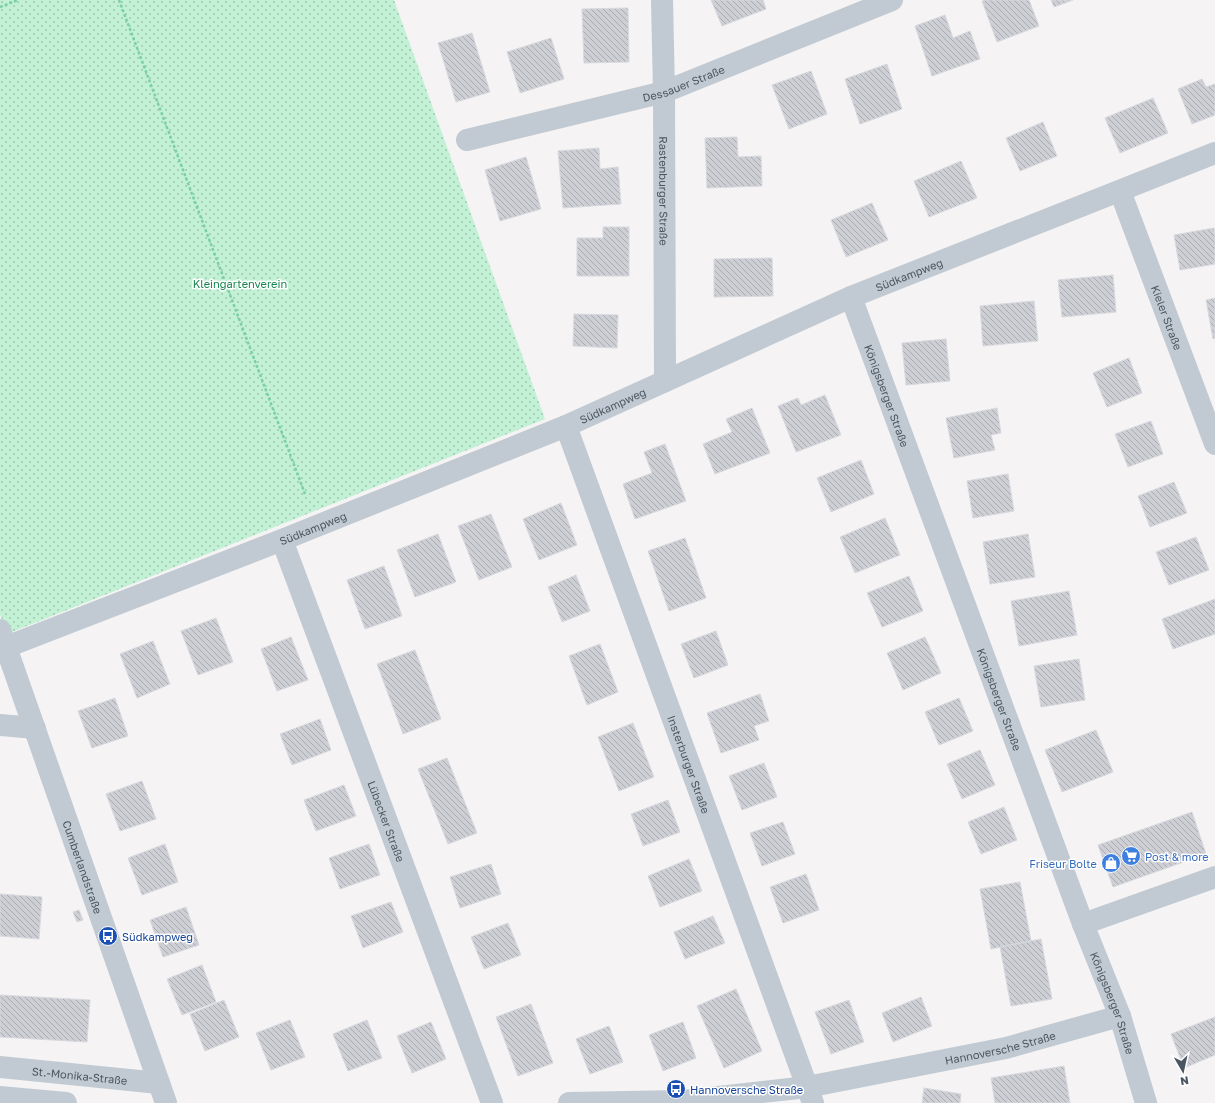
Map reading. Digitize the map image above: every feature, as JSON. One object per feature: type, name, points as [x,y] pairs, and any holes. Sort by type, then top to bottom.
[{"type":"street","name":"Rastenburger Straße","points":[[662,0],[664,92],[665,381]]},
{"type":"street","name":"Dessauer Straße","points":[[467,140],[664,92],[892,0]]},
{"type":"street","name":"Südkampweg","points":[[3,639],[282,540],[566,426],[851,298],[1215,153]]},
{"type":"street","name":"Kieler Straße","points":[[1120,191],[1215,444]]},
{"type":"street","name":"Königsberger Straße","points":[[851,298],[1083,924],[1120,1016],[1146,1103]]},
{"type":"street","name":"Insterburger Straße","points":[[566,426],[810,1095]]},
{"type":"street","name":"Lübecker Straße","points":[[282,540],[492,1103]]},
{"type":"street","name":"Cumberlandstraße","points":[[3,639],[163,1093]]},
{"type":"street","points":[[0,725],[35,728]]},
{"type":"street","points":[[1083,924],[1215,877]]},
{"type":"street","name":"Hannoversche Straße","points":[[569,1103],[683,1101],[810,1095],[1006,1048],[1120,1016]]},
{"type":"street","name":"St.-Monika-Straße","points":[[0,1068],[163,1093]]},
{"type":"street","points":[[0,1097],[66,1103]]},
{"type":"path","points":[[0,7],[18,0]]},
{"type":"path","points":[[119,0],[305,494]]},
{"type":"green space","name":"Kleingartenverein","points":[[0,0],[394,0],[545,419],[7,634],[0,614]]},
{"type":"building","points":[[711,0],[763,0],[766,9],[722,26]]},
{"type":"building","points":[[1029,0],[1039,26],[997,42],[982,1]]},
{"type":"building","points":[[1051,0],[1073,0],[1054,7]]},
{"type":"building","points":[[628,8],[629,62],[584,63],[582,9]]},
{"type":"building","points":[[945,15],[953,38],[970,31],[980,59],[932,76],[915,26]]},
{"type":"building","points":[[472,33],[490,92],[456,102],[438,43]]},
{"type":"building","points":[[551,38],[564,79],[520,93],[507,52]]},
{"type":"building","points":[[887,64],[902,109],[860,124],[845,79]]},
{"type":"building","points":[[811,71],[827,114],[789,129],[772,85]]},
{"type":"building","points":[[1202,79],[1206,87],[1215,84],[1215,115],[1192,124],[1178,89]]},
{"type":"building","points":[[1153,98],[1168,133],[1120,153],[1105,118]]},
{"type":"building","points":[[1043,122],[1057,156],[1020,171],[1006,138]]},
{"type":"building","points":[[737,137],[738,157],[761,156],[762,186],[707,188],[705,138]]},
{"type":"building","points":[[599,148],[600,169],[618,167],[621,204],[563,208],[558,151]]},
{"type":"building","points":[[526,157],[541,209],[500,221],[485,170]]},
{"type":"building","points":[[961,161],[977,198],[929,217],[914,181]]},
{"type":"building","points":[[872,203],[888,240],[846,257],[831,220]]},
{"type":"building","points":[[603,227],[629,227],[629,276],[577,276],[577,238],[603,238]]},
{"type":"building","points":[[1214,228],[1215,264],[1180,270],[1174,235]]},
{"type":"building","points":[[772,258],[773,296],[714,297],[714,259]]},
{"type":"building","points":[[1113,275],[1116,312],[1062,317],[1058,280]]},
{"type":"building","points":[[1215,298],[1215,338],[1213,339],[1206,300]]},
{"type":"building","points":[[1034,301],[1038,341],[983,346],[980,306]]},
{"type":"building","points":[[574,314],[618,315],[617,348],[573,346]]},
{"type":"building","points":[[946,339],[950,381],[906,385],[902,343]]},
{"type":"building","points":[[1129,358],[1142,393],[1107,407],[1093,373]]},
{"type":"building","points":[[825,395],[841,435],[796,452],[778,406],[798,398],[801,405]]},
{"type":"building","points":[[752,408],[770,453],[715,474],[703,444],[732,432],[726,419]]},
{"type":"building","points":[[997,408],[1001,433],[991,435],[995,450],[954,458],[946,418]]},
{"type":"building","points":[[1151,421],[1163,454],[1128,467],[1115,434]]},
{"type":"building","points":[[665,444],[686,501],[635,519],[623,484],[652,473],[644,452]]},
{"type":"building","points":[[861,460],[874,494],[831,512],[817,478]]},
{"type":"building","points":[[1008,474],[1014,511],[973,518],[967,481]]},
{"type":"building","points":[[1174,482],[1187,513],[1150,527],[1138,496]]},
{"type":"building","points":[[561,503],[577,545],[539,560],[523,519]]},
{"type":"building","points":[[491,514],[512,567],[479,580],[458,526]]},
{"type":"building","points":[[885,518],[900,555],[855,573],[840,537]]},
{"type":"building","points":[[438,534],[456,582],[415,597],[397,550]]},
{"type":"building","points":[[1028,534],[1035,577],[990,584],[983,542]]},
{"type":"building","points":[[1196,537],[1209,570],[1169,585],[1156,552]]},
{"type":"building","points":[[685,538],[706,598],[669,611],[648,551]]},
{"type":"building","points":[[384,566],[402,616],[365,629],[347,580]]},
{"type":"building","points":[[576,575],[590,611],[562,622],[548,587]]},
{"type":"building","points":[[909,576],[923,611],[882,627],[867,593]]},
{"type":"building","points":[[1069,591],[1077,635],[1019,646],[1011,601]]},
{"type":"building","points":[[1215,599],[1215,634],[1173,649],[1162,619]]},
{"type":"building","points":[[216,618],[233,662],[198,675],[181,631]]},
{"type":"building","points":[[716,631],[728,665],[694,678],[681,644]]},
{"type":"building","points":[[291,637],[308,680],[277,691],[261,649]]},
{"type":"building","points":[[925,637],[941,673],[903,690],[887,653]]},
{"type":"building","points":[[153,641],[170,684],[137,698],[120,654]]},
{"type":"building","points":[[600,644],[618,692],[587,705],[569,656]]},
{"type":"building","points":[[415,650],[441,719],[403,734],[377,664]]},
{"type":"building","points":[[1079,659],[1085,700],[1041,707],[1034,666]]},
{"type":"building","points":[[760,694],[769,721],[754,726],[759,740],[721,753],[707,713]]},
{"type":"building","points":[[115,698],[128,736],[92,748],[78,711]]},
{"type":"building","points":[[959,698],[973,731],[939,745],[925,712]]},
{"type":"building","points":[[320,719],[331,750],[292,765],[280,734]]},
{"type":"building","points":[[633,723],[654,777],[619,791],[598,737]]},
{"type":"building","points":[[1096,730],[1113,772],[1062,792],[1045,750]]},
{"type":"building","points":[[980,750],[995,785],[962,799],[947,764]]},
{"type":"building","points":[[447,758],[477,833],[448,844],[418,769]]},
{"type":"building","points":[[764,763],[777,797],[742,810],[729,776]]},
{"type":"building","points":[[142,781],[156,819],[120,831],[106,794]]},
{"type":"building","points":[[344,785],[356,816],[316,831],[304,800]]},
{"type":"building","points":[[668,800],[680,832],[643,846],[631,814]]},
{"type":"building","points":[[1004,807],[1017,840],[981,854],[968,822]]},
{"type":"building","points":[[1192,812],[1206,854],[1113,887],[1098,845]]},
{"type":"building","points":[[783,822],[795,854],[762,866],[750,833]]},
{"type":"building","points":[[165,844],[178,882],[142,895],[128,858]]},
{"type":"building","points":[[369,844],[380,875],[340,889],[329,858]]},
{"type":"building","points":[[689,859],[702,891],[660,907],[648,876]]},
{"type":"building","points":[[491,864],[501,894],[460,908],[450,877]]},
{"type":"building","points":[[806,874],[819,910],[783,923],[770,887]]},
{"type":"building","points":[[1020,882],[1031,941],[991,949],[980,889]]},
{"type":"building","points":[[0,894],[42,897],[39,939],[0,936]]},
{"type":"building","points":[[391,902],[403,932],[363,948],[351,916]]},
{"type":"building","points":[[186,907],[199,945],[163,957],[150,920]]},
{"type":"building","points":[[79,910],[83,920],[77,922],[73,912]]},
{"type":"building","points":[[713,916],[725,943],[685,959],[674,932]]},
{"type":"building","points":[[508,923],[521,955],[484,969],[471,937]]},
{"type":"building","points":[[1041,939],[1052,999],[1011,1006],[1000,947]]},
{"type":"building","points":[[202,965],[216,1002],[182,1015],[167,979]]},
{"type":"building","points":[[736,989],[762,1051],[724,1068],[697,1006]]},
{"type":"building","points":[[0,995],[90,1000],[87,1042],[0,1037]]},
{"type":"building","points":[[921,997],[932,1026],[893,1042],[882,1013]]},
{"type":"building","points":[[224,1000],[239,1037],[205,1051],[190,1014]]},
{"type":"building","points":[[849,1000],[864,1042],[831,1054],[815,1012]]},
{"type":"building","points":[[531,1004],[553,1063],[518,1076],[496,1017]]},
{"type":"building","points":[[1215,1017],[1215,1055],[1184,1068],[1171,1034]]},
{"type":"building","points":[[290,1020],[305,1057],[271,1070],[256,1033]]},
{"type":"building","points":[[367,1020],[382,1058],[348,1071],[333,1034]]},
{"type":"building","points":[[431,1022],[446,1059],[412,1073],[397,1036]]},
{"type":"building","points":[[683,1022],[696,1058],[663,1071],[649,1035]]},
{"type":"building","points":[[609,1026],[623,1062],[590,1074],[576,1039]]},
{"type":"building","points":[[1064,1066],[1070,1103],[995,1103],[991,1078]]},
{"type":"building","points":[[924,1088],[961,1094],[960,1103],[922,1103]]},
{"type":"place","name":"Post & more","points":[[1131,856]]},
{"type":"place","name":"Friseur Bolte","points":[[1111,863]]},
{"type":"place","name":"Südkampweg","points":[[108,936]]},
{"type":"place","name":"Hannoversche Straße","points":[[676,1089]]}]
